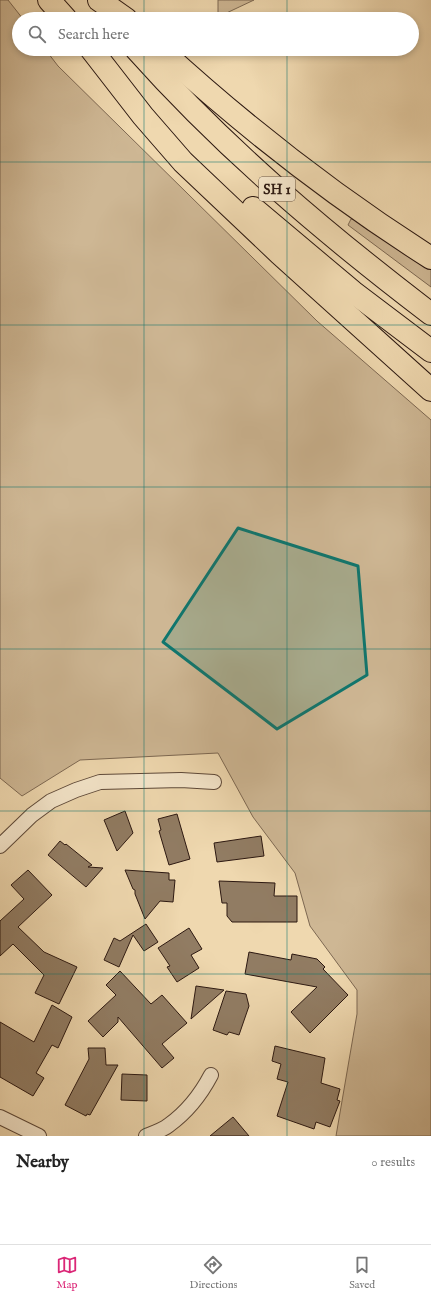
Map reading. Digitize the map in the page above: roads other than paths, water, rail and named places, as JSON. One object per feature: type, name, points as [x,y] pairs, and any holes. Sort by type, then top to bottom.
[{"type":"highway","points":[[49,0],[60,12]]},
{"type":"highway","points":[[93,0],[104,12]]},
{"type":"highway","points":[[99,0],[116,12]]},
{"type":"highway","points":[[97,56],[143,116],[183,162],[279,253],[431,390]]},
{"type":"highway","name":"SH 1","points":[[99,56],[181,141],[265,219],[353,292],[431,351]]},
{"type":"highway","name":"SH 1","points":[[143,56],[204,120],[285,196],[372,268],[431,314]]},
{"type":"highway","points":[[168,56],[246,123],[307,171],[363,212],[431,258]]},
{"type":"street","points":[[0,846],[32,815],[51,801],[76,790],[100,782],[181,780],[214,782]]},
{"type":"street","points":[[146,1136],[169,1126],[190,1106],[204,1088],[211,1075]]},
{"type":"street","points":[[0,1117],[39,1136]]}]
